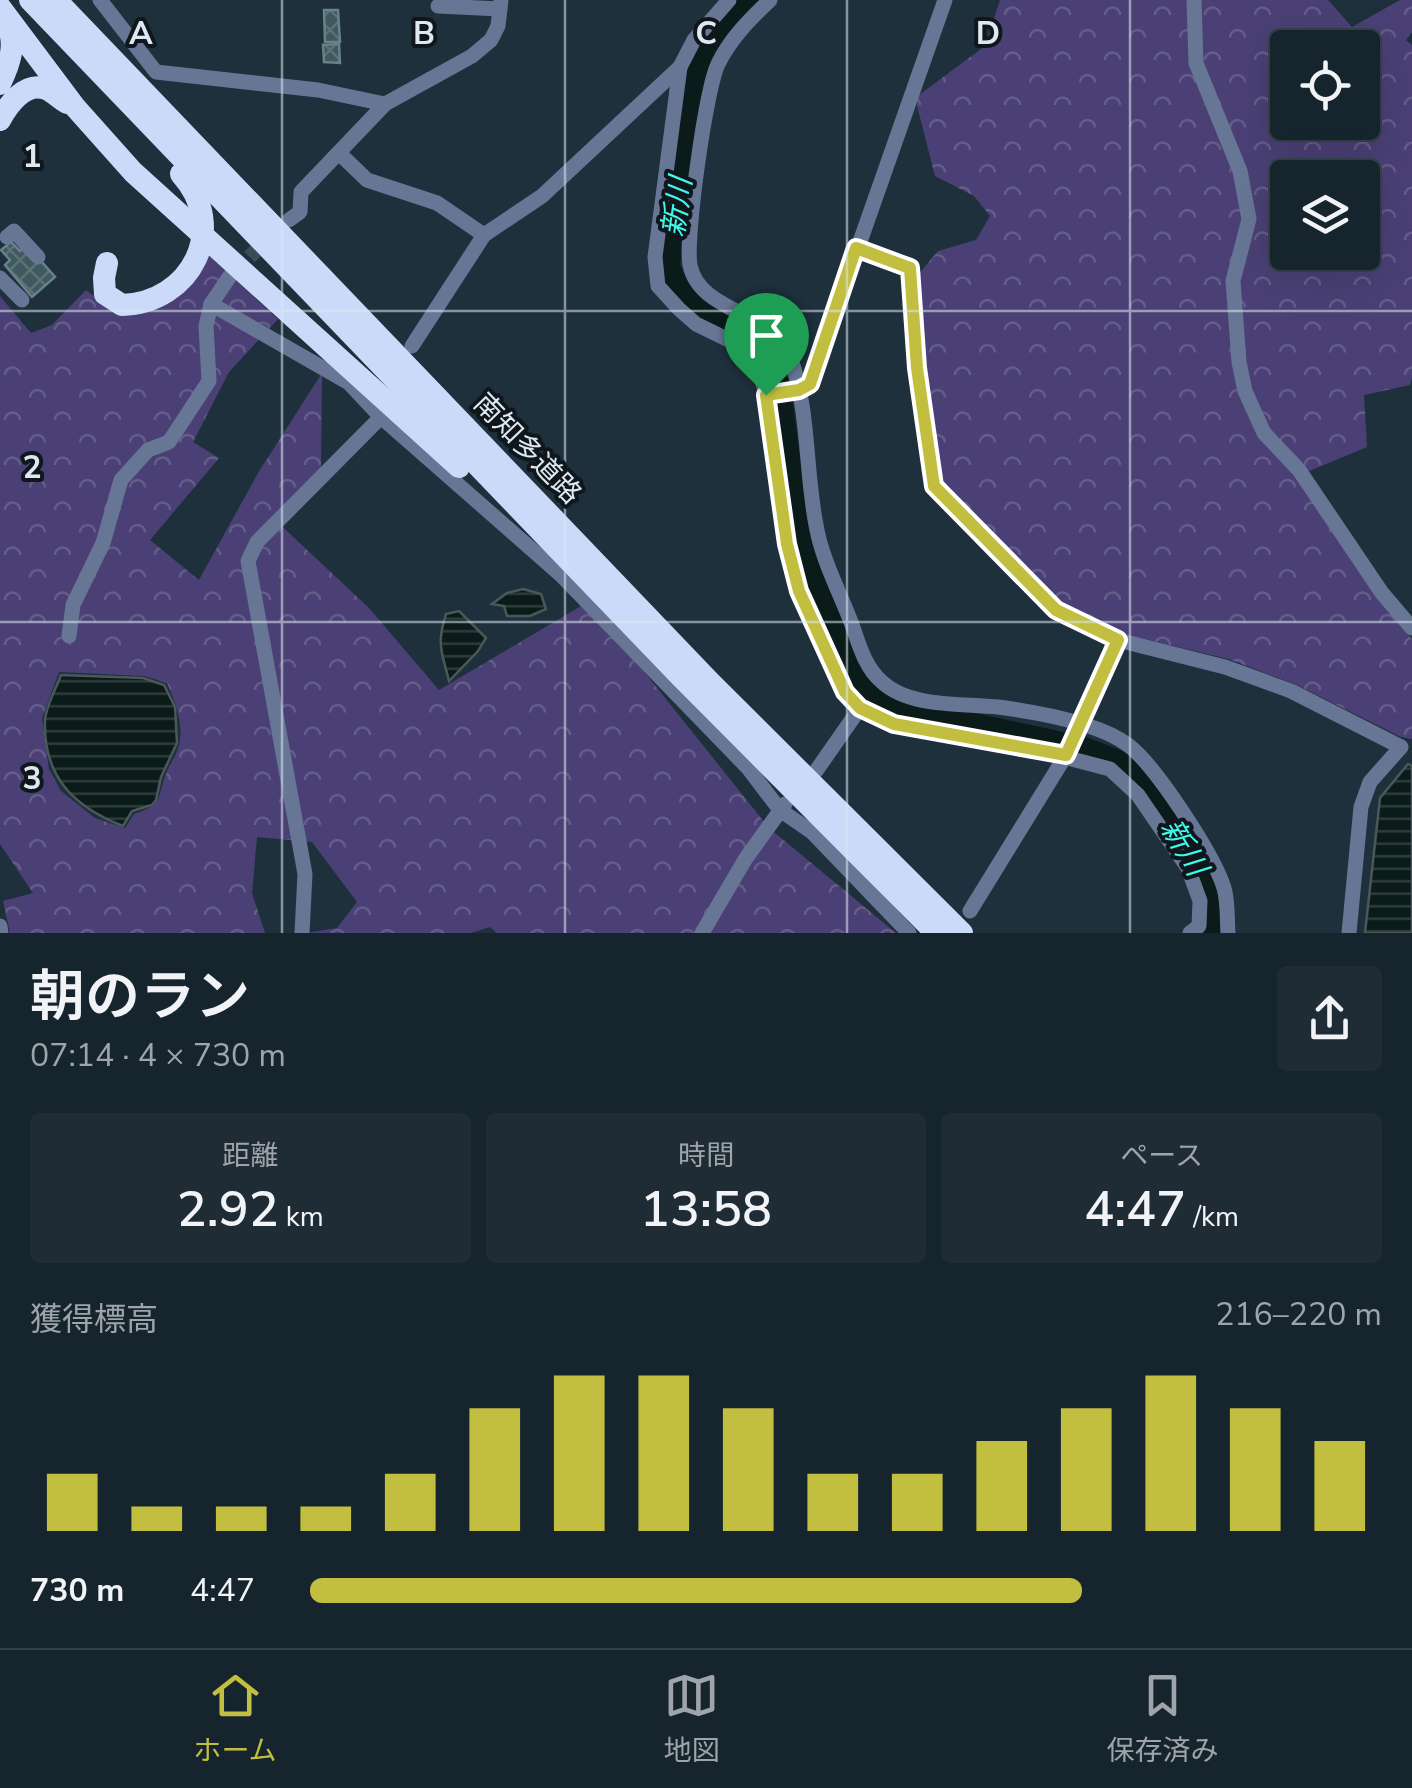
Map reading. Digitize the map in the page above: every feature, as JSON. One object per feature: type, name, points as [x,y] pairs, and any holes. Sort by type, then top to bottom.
[{"type":"highway","name":"南知多道路","points":[[30,0],[936,933]]},
{"type":"highway","name":"南知多道路","points":[[64,5],[711,683],[966,922]]},
{"type":"highway","points":[[0,7],[13,45],[11,62],[0,84]]},
{"type":"highway","points":[[0,7],[75,107],[133,172],[550,549],[562,552]]},
{"type":"highway","points":[[69,41],[72,57],[193,188],[205,227],[191,269],[155,300],[122,305],[105,294],[107,263]]},
{"type":"highway","points":[[0,120],[15,98],[36,87],[75,107]]},
{"type":"street","points":[[100,0],[156,72],[318,90],[385,104]]},
{"type":"street","points":[[412,346],[484,234],[542,196],[680,66],[694,40],[728,0]]},
{"type":"street","points":[[770,0],[741,28],[717,66],[689,238],[690,268],[710,297],[773,331],[790,354],[799,390],[817,533],[868,667],[884,685],[922,700],[1002,708],[1081,724],[1126,743],[1154,770],[1224,888],[1228,933]]},
{"type":"street","points":[[766,395],[799,390],[810,384],[945,0]]},
{"type":"street","points":[[1194,0],[1196,63],[1240,171],[1249,219],[1233,281],[1245,391],[1264,433],[1299,470],[1382,593],[1412,628]]},
{"type":"street","points":[[289,220],[300,212],[301,192],[385,104],[492,40],[500,4],[438,6]]},
{"type":"street","points":[[680,66],[655,257],[658,286],[696,324],[739,345],[756,361],[766,395],[787,544],[799,591],[845,692],[860,708],[894,724],[1066,755],[1110,768],[1138,795],[1188,868],[1200,901],[1199,926],[1190,933]]},
{"type":"street","points":[[339,152],[367,180],[436,202],[484,234]]},
{"type":"street","points":[[7,237],[14,231],[38,256]]},
{"type":"street","points":[[856,248],[910,268],[917,368],[934,486],[1056,610],[1118,640],[1225,667],[1291,691],[1402,747],[1370,782],[1361,807],[1349,933]]},
{"type":"street","points":[[70,636],[73,605],[103,542],[121,480],[148,450],[169,442],[209,381],[206,326],[210,304],[230,276]]},
{"type":"street","points":[[0,278],[22,300]]},
{"type":"street","points":[[210,304],[349,383],[381,417],[561,575],[782,807],[812,832],[909,933]]},
{"type":"street","points":[[302,933],[304,874],[248,561],[258,542],[381,417]]},
{"type":"street","points":[[966,922],[1066,755],[1118,640]]},
{"type":"street","points":[[816,771],[860,708]]},
{"type":"street","points":[[702,933],[746,858],[782,807]]},
{"type":"green space","points":[[1000,0],[1328,0],[1352,27],[1400,0],[1412,0],[1412,32],[1406,40],[1412,45],[1412,378],[1410,385],[1364,395],[1367,447],[1295,477],[1376,596],[1412,639],[1412,739],[1295,684],[1228,659],[1124,634],[1057,603],[941,483],[923,362],[917,276],[938,251],[976,240],[990,216],[974,196],[935,176],[915,98],[985,46]]},
{"type":"green space","points":[[208,255],[278,319],[229,372],[193,442],[219,458],[150,540],[199,580],[258,473],[322,373],[321,469],[272,517],[369,608],[439,690],[581,606],[638,664],[769,828],[896,933],[497,933],[490,927],[471,933],[306,933],[337,928],[357,902],[312,842],[257,837],[252,893],[265,933],[10,933],[3,901],[33,893],[0,844],[0,296],[31,333],[52,325],[86,290],[110,308],[146,309]],"holes":[[[59,672],[144,676],[167,683],[178,713],[180,737],[158,800],[134,814],[125,828],[95,818],[61,791],[49,769],[42,718]]]},
{"type":"shaded area","points":[[523,589],[541,594],[546,609],[530,616],[507,616],[504,606],[492,604],[507,593]]},
{"type":"shaded area","points":[[459,611],[486,638],[449,681],[441,633],[446,614]]},
{"type":"shaded area","points":[[61,675],[143,678],[164,685],[175,707],[177,743],[161,777],[156,800],[132,811],[123,826],[76,799],[49,758],[45,720]]},
{"type":"shaded area","points":[[1408,764],[1412,766],[1412,933],[1365,933],[1380,798]]},
{"type":"building","points":[[324,10],[338,10],[340,42],[325,42]]},
{"type":"building","points":[[339,44],[340,63],[324,62],[323,45]]},
{"type":"building","points":[[11,242],[20,251],[27,245],[55,277],[32,297],[5,265],[10,260],[1,250]]},
{"type":"waterway","name":"新川","points":[[750,0],[716,32],[696,80],[683,144],[669,266],[677,284],[697,308],[747,336],[764,351],[778,384]]},
{"type":"waterway","name":"新川","points":[[781,398],[799,530],[848,666],[860,686],[878,701],[906,714],[937,716],[1062,743]]},
{"type":"waterway","name":"新川","points":[[1079,746],[1123,763],[1143,782],[1197,861],[1209,890],[1211,933]]},
{"type":"tunnel","points":[[233,273],[270,237]]},
{"type":"route","points":[[856,248],[910,268],[917,368],[934,486],[1056,610],[1118,640],[1066,755],[894,724],[860,708],[845,692],[799,591],[787,544],[766,395],[799,390],[810,384],[856,248]]}]
